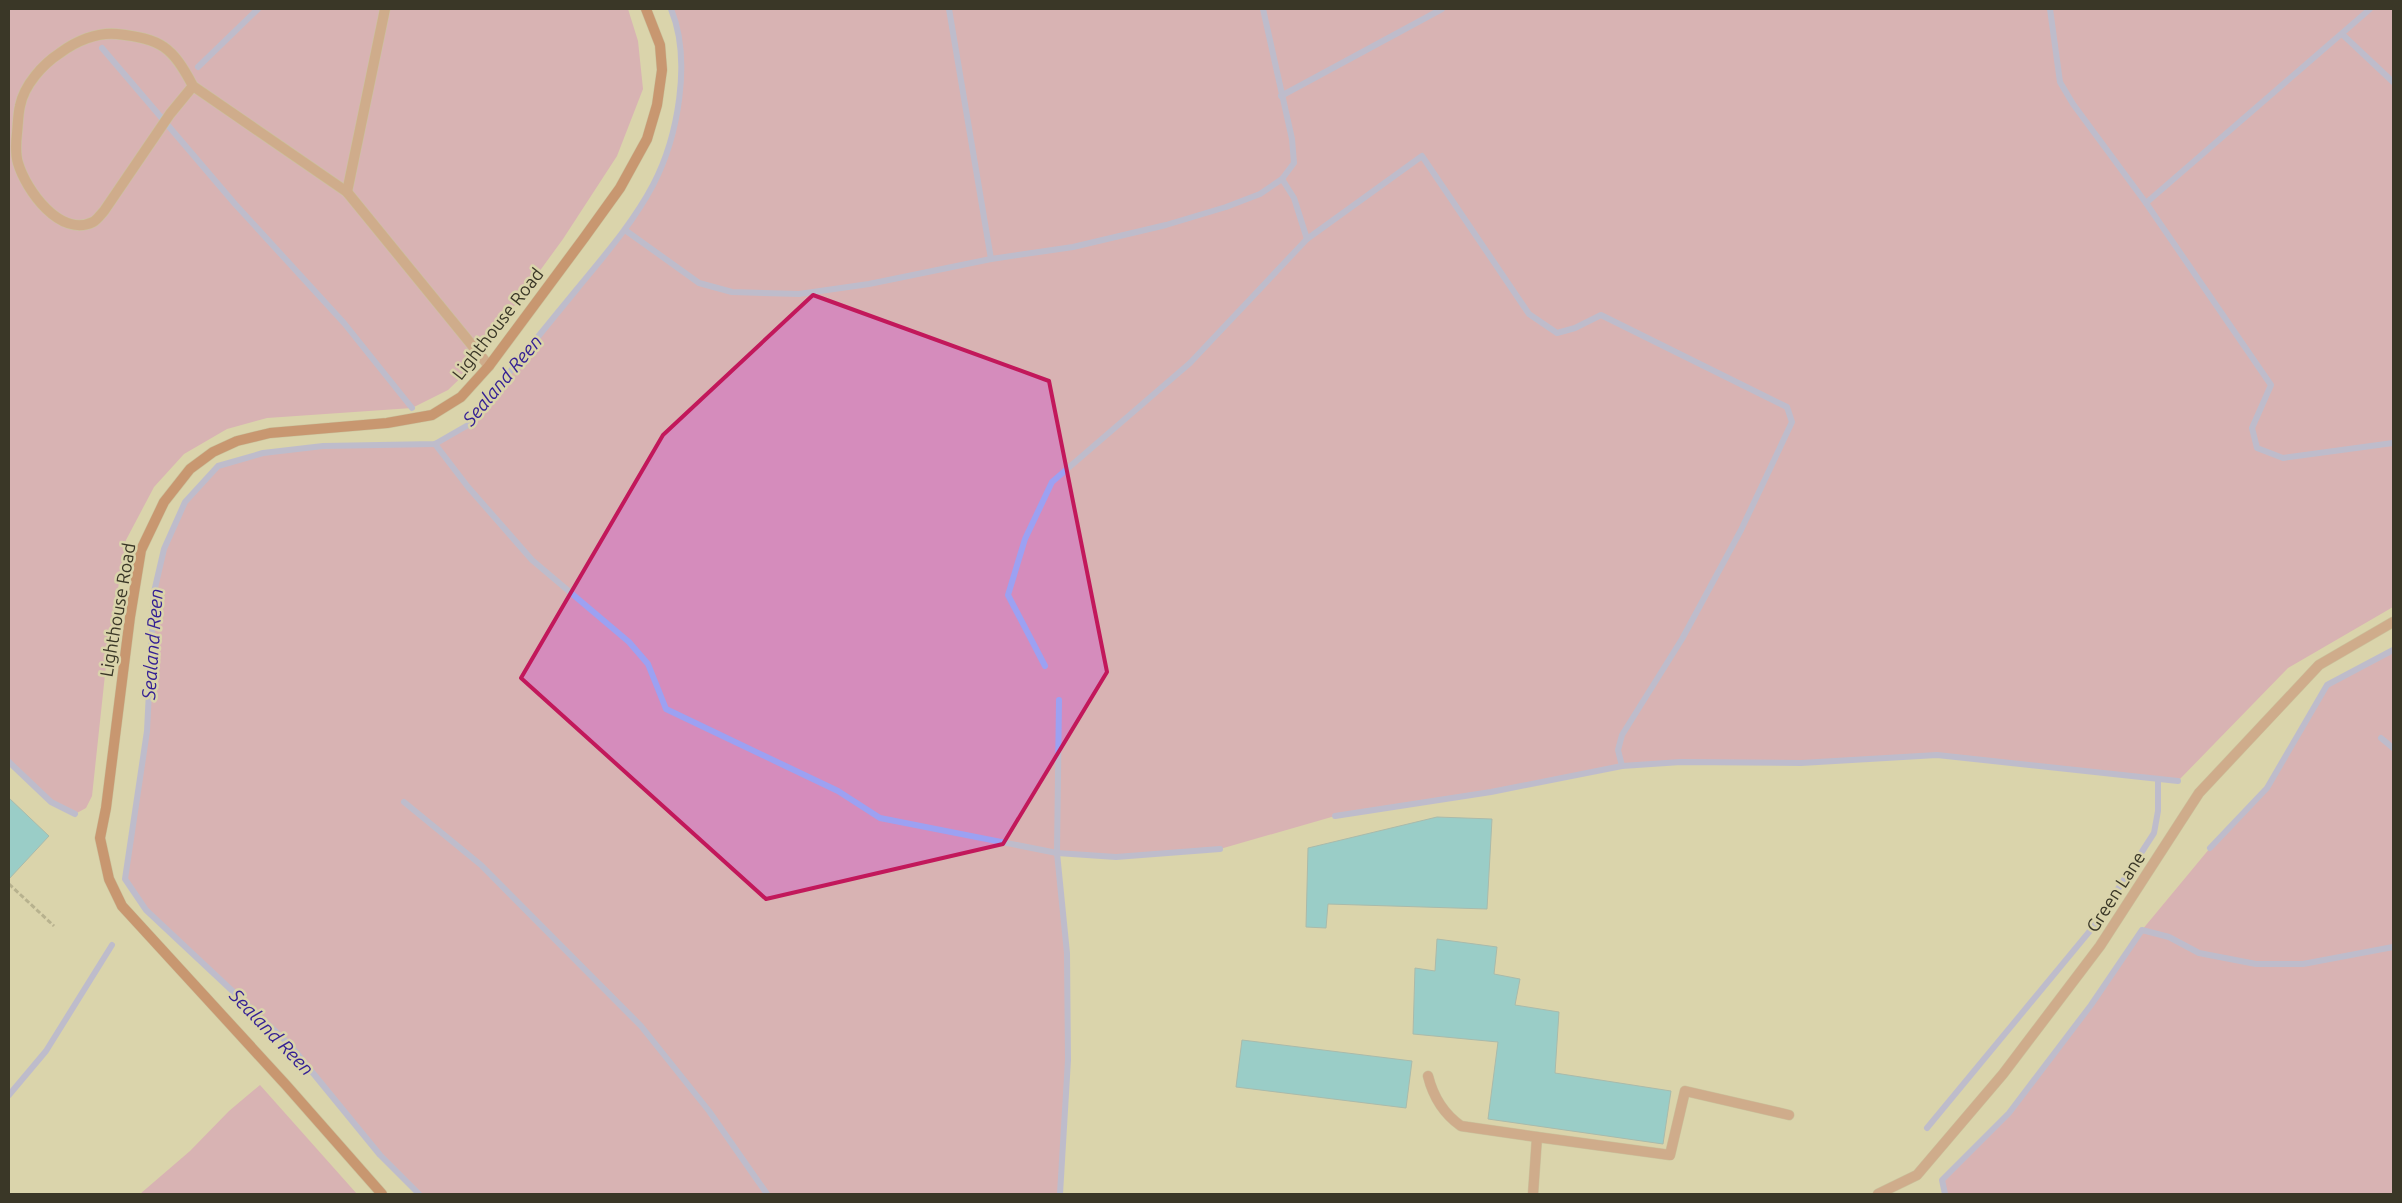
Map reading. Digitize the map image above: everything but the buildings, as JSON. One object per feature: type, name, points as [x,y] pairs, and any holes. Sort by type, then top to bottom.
[{"type":"main road","name":"Lighthouse Road","points":[[382,1194],[286,1085],[122,906],[109,879],[100,838],[106,808],[130,616],[141,550],[164,502],[190,470],[213,452],[246,439],[270,433],[387,423],[432,415],[461,396],[489,366],[620,188],[647,139],[657,105],[662,70],[660,45],[646,9]]},
{"type":"street","points":[[347,192],[385,9]]},
{"type":"street","points":[[193,86],[170,114],[104,211],[94,222],[77,225],[65,223],[50,213],[36,198],[18,163],[16,145],[20,105],[30,84],[49,61],[76,43],[97,34],[148,38],[166,47],[180,61],[193,86],[347,192],[489,366]]},
{"type":"street","name":"Green Lane","points":[[1878,1194],[1917,1175],[2003,1074],[2100,946],[2199,793],[2319,665],[2393,622]]},
{"type":"street","points":[[1428,1076],[1438,1101],[1453,1120],[1461,1126],[1670,1155],[1685,1091],[1789,1116]]},
{"type":"street","points":[[1533,1194],[1537,1137]]},
{"type":"path","points":[[9,884],[54,926]]},
{"type":"highlighted area","points":[[813,295],[1049,381],[1107,672],[1003,844],[766,899],[521,678],[663,435]]},
{"type":"shaded area","points":[[9,9],[628,9],[638,41],[643,89],[617,156],[563,239],[493,335],[481,341],[470,352],[472,367],[448,390],[412,408],[267,418],[227,429],[184,454],[154,487],[126,540],[107,656],[92,796],[86,808],[75,814],[51,802],[9,762]]},
{"type":"shaded area","points":[[671,9],[2393,9],[2393,607],[2288,668],[2178,781],[1937,755],[1801,763],[1681,762],[1622,766],[1491,792],[1335,816],[1220,849],[1116,857],[1057,853],[1067,953],[1068,1060],[1060,1194],[419,1194],[380,1155],[290,1045],[146,910],[125,879],[147,731],[154,592],[164,549],[185,502],[218,466],[263,453],[323,446],[435,444],[468,425],[618,239],[653,185],[669,144],[679,98],[681,51]]},
{"type":"shaded area","points":[[2393,650],[2393,1194],[1945,1194],[1942,1180],[2009,1113],[2091,1005],[2142,930],[2210,848],[2267,788],[2327,685]]},
{"type":"shaded area","points":[[260,1085],[357,1194],[140,1194],[190,1151],[229,1111]]},
{"type":"waterway","points":[[198,67],[258,9]]},
{"type":"waterway","name":"Sealand Reen","points":[[419,1194],[380,1155],[290,1045],[146,910],[125,879],[147,731],[154,592],[164,549],[185,502],[218,466],[263,453],[323,446],[435,444],[468,425],[618,239],[653,185],[669,144],[679,98],[681,51],[671,9]]},
{"type":"waterway","points":[[949,9],[991,259]]},
{"type":"waterway","points":[[625,230],[699,283],[732,292],[799,294],[869,284],[991,259],[1073,247],[1166,225],[1226,207],[1260,194],[1282,179],[1294,163],[1292,139],[1263,9]]},
{"type":"waterway","points":[[1281,96],[1442,9]]},
{"type":"waterway","points":[[2050,9],[2060,82],[2073,104],[2146,203],[2271,385],[2252,428],[2257,448],[2283,458],[2393,443]]},
{"type":"waterway","points":[[2146,203],[2370,9]]},
{"type":"waterway","points":[[2342,34],[2393,82]]},
{"type":"waterway","points":[[102,48],[235,204],[344,323],[412,408]]},
{"type":"waterway","points":[[1045,666],[1008,595],[1025,539],[1052,482],[1190,363],[1307,239],[1422,156],[1529,314],[1557,333],[1575,328],[1601,315],[1787,407],[1792,422],[1741,530],[1682,639],[1622,735],[1618,750],[1622,766]]},
{"type":"waterway","points":[[1282,179],[1294,198],[1307,239]]},
{"type":"waterway","points":[[435,444],[468,487],[532,560],[629,642],[648,664],[666,709],[838,791],[880,818],[1057,853],[1116,857],[1220,849]]},
{"type":"waterway","points":[[2210,848],[2267,788],[2327,685],[2393,650]]},
{"type":"waterway","points":[[1059,700],[1057,853],[1067,953],[1068,1060],[1060,1194]]},
{"type":"waterway","points":[[2381,738],[2393,748]]},
{"type":"waterway","points":[[1335,816],[1491,792],[1622,766],[1681,762],[1801,763],[1937,755],[2178,781]]},
{"type":"waterway","points":[[9,762],[51,802],[75,814]]},
{"type":"waterway","points":[[1927,1128],[2094,926],[2154,833],[2158,811],[2158,779]]},
{"type":"waterway","points":[[404,802],[481,865],[641,1026],[709,1111],[767,1194]]},
{"type":"waterway","points":[[1945,1194],[1942,1180],[2009,1113],[2091,1005],[2142,930],[2169,937],[2199,953],[2256,964],[2303,964],[2393,947]]},
{"type":"waterway","points":[[9,1095],[46,1051],[112,945]]}]
